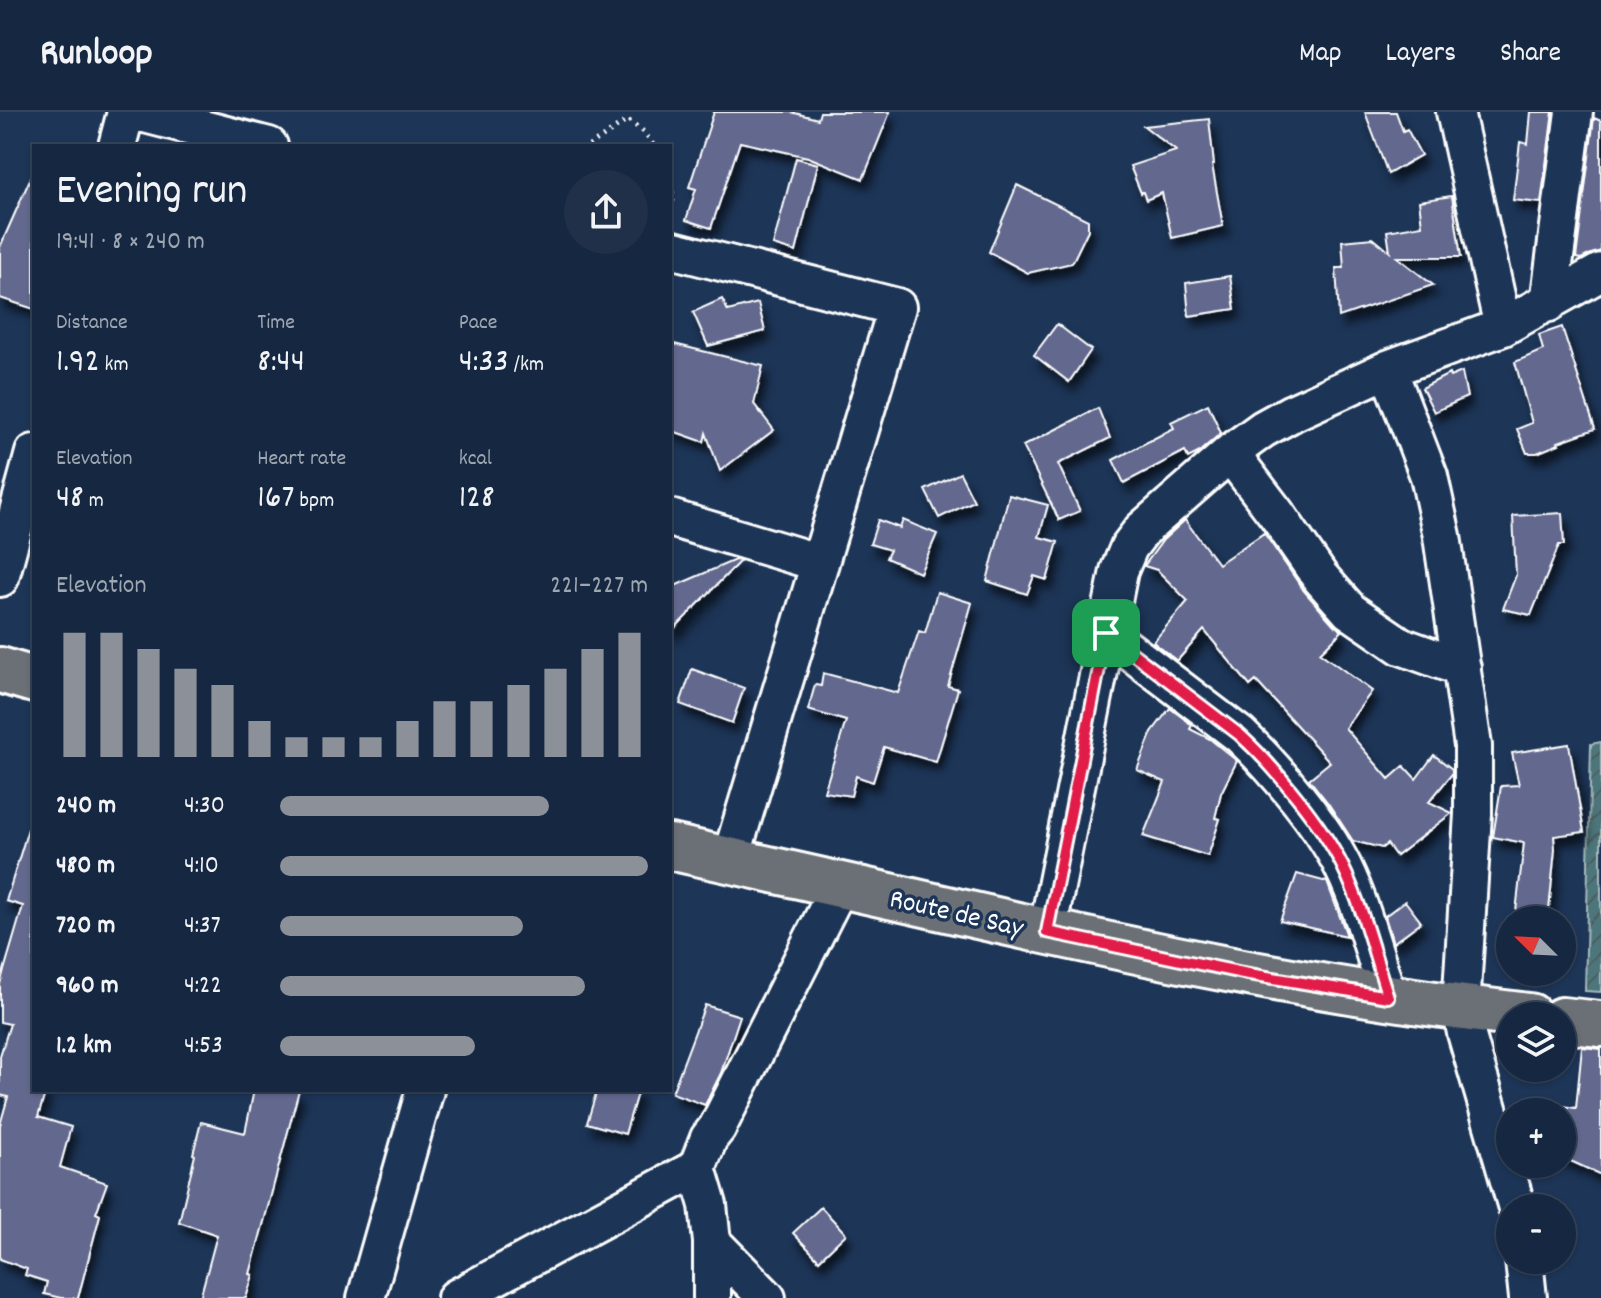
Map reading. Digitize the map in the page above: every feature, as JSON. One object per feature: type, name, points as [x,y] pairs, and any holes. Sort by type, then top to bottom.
[{"type":"main road","points":[[0,670],[32,679]]},
{"type":"main road","name":"Route de Say","points":[[672,847],[1243,973],[1496,1012]]},
{"type":"main road","points":[[1576,1021],[1601,1024]]},
{"type":"street","points":[[118,144],[126,112]]},
{"type":"street","points":[[137,112],[261,144]]},
{"type":"street","points":[[1455,112],[1503,327]]},
{"type":"street","points":[[1549,303],[1574,112]]},
{"type":"street","points":[[672,250],[897,307],[730,861]]},
{"type":"street","points":[[1047,932],[1119,571],[1129,547],[1142,530],[1230,453],[1263,429],[1388,369],[1503,327],[1601,272]]},
{"type":"street","points":[[1388,369],[1429,476],[1442,536],[1462,668],[1473,746],[1473,814],[1461,1008],[1513,1194]]},
{"type":"street","points":[[1230,453],[1320,577],[1350,611],[1401,646],[1462,668]]},
{"type":"street","points":[[0,578],[32,460]]},
{"type":"street","points":[[672,519],[820,563]]},
{"type":"street","points":[[1106,633],[1240,735],[1316,823],[1353,890],[1388,997]]},
{"type":"street","points":[[712,1298],[712,1242],[708,1205],[697,1168],[709,1138],[717,1128],[840,885]]},
{"type":"street","points":[[366,1298],[424,1092]]},
{"type":"street","points":[[456,1298],[697,1168]]},
{"type":"street","points":[[712,1242],[767,1298]]},
{"type":"street","points":[[1525,1274],[1528,1298]]},
{"type":"path","points":[[592,144],[628,120],[644,132],[653,144]]},
{"type":"green space","points":[[1601,742],[1601,992],[1585,991],[1591,744]]},
{"type":"building","points":[[714,112],[791,112],[818,119],[820,112],[890,112],[863,179],[808,157],[740,142],[711,228],[686,220],[696,189],[689,187]]},
{"type":"building","points":[[1365,112],[1396,112],[1403,131],[1407,129],[1421,155],[1388,174]]},
{"type":"building","points":[[1531,112],[1553,112],[1541,203],[1513,200],[1520,142],[1528,144]]},
{"type":"building","points":[[1594,118],[1601,121],[1601,251],[1581,259],[1576,258]]},
{"type":"building","points":[[1209,119],[1212,165],[1223,226],[1172,238],[1162,193],[1146,200],[1130,166],[1176,151],[1144,126]]},
{"type":"building","points":[[796,158],[818,164],[796,252],[773,245]]},
{"type":"building","points":[[32,175],[32,308],[0,298],[0,247]]},
{"type":"building","points":[[1017,185],[1088,220],[1088,230],[1072,263],[1028,273],[989,252]]},
{"type":"building","points":[[1452,196],[1461,257],[1397,257],[1433,285],[1339,317],[1336,268],[1344,268],[1342,241],[1373,238],[1390,252],[1387,231],[1422,225],[1419,201]]},
{"type":"building","points":[[1230,276],[1235,309],[1189,316],[1186,283]]},
{"type":"building","points":[[722,299],[728,311],[758,303],[765,331],[708,346],[693,312]]},
{"type":"building","points":[[1057,324],[1091,350],[1069,382],[1034,355]]},
{"type":"building","points":[[1562,327],[1595,429],[1537,453],[1527,453],[1517,429],[1532,423],[1515,362],[1543,350],[1539,335]]},
{"type":"building","points":[[672,343],[763,366],[754,404],[774,430],[720,471],[706,433],[704,442],[672,431]]},
{"type":"building","points":[[1462,372],[1467,397],[1434,412],[1422,388],[1449,374],[1450,377]]},
{"type":"building","points":[[1208,404],[1221,433],[1198,453],[1188,458],[1185,451],[1124,483],[1113,460],[1174,428],[1171,422]]},
{"type":"building","points":[[1098,408],[1110,438],[1058,464],[1080,511],[1059,520],[1023,446]]},
{"type":"building","points":[[960,473],[974,501],[939,518],[925,490]]},
{"type":"building","points":[[1009,495],[1048,505],[1039,537],[1058,542],[1047,580],[1034,576],[1027,594],[987,581]]},
{"type":"building","points":[[1562,513],[1564,545],[1559,545],[1531,615],[1503,609],[1516,575],[1513,516]]},
{"type":"building","points":[[878,520],[900,528],[903,520],[937,534],[920,573],[886,558],[890,550],[870,544]]},
{"type":"building","points":[[1185,520],[1218,564],[1264,533],[1304,591],[1342,631],[1320,653],[1372,691],[1345,728],[1389,779],[1404,766],[1416,779],[1434,755],[1452,769],[1452,774],[1429,802],[1452,813],[1396,856],[1387,844],[1382,848],[1353,841],[1309,779],[1330,762],[1256,681],[1250,686],[1204,630],[1177,661],[1153,642],[1188,601],[1157,570],[1144,566],[1163,540]]},
{"type":"building","points":[[735,560],[740,561],[672,631],[672,587]]},
{"type":"building","points":[[937,592],[972,603],[948,686],[958,689],[936,762],[884,747],[873,782],[856,776],[851,796],[824,792],[846,721],[808,710],[815,685],[821,686],[823,673],[898,693],[919,631],[925,633]]},
{"type":"building","points":[[692,669],[744,688],[732,723],[680,704]]},
{"type":"building","points":[[1170,708],[1192,725],[1190,729],[1210,739],[1237,761],[1221,793],[1215,818],[1220,819],[1208,856],[1143,836],[1165,782],[1137,770],[1152,732]]},
{"type":"building","points":[[1569,744],[1584,832],[1554,836],[1549,906],[1517,906],[1524,843],[1493,837],[1501,786],[1519,785],[1512,753]]},
{"type":"building","points":[[28,829],[32,830],[32,1092],[45,1092],[38,1117],[71,1127],[60,1167],[107,1183],[96,1213],[100,1215],[78,1298],[44,1294],[47,1282],[25,1275],[27,1269],[0,1259],[0,1125],[8,1097],[0,1095],[0,1056],[10,1024],[0,1022],[0,984],[23,906],[6,901]]},
{"type":"building","points":[[1297,874],[1327,882],[1347,936],[1280,921]]},
{"type":"building","points":[[1405,901],[1421,922],[1393,943],[1385,916]]},
{"type":"building","points":[[705,1005],[740,1016],[721,1073],[705,1105],[672,1093]]},
{"type":"building","points":[[1582,1047],[1601,1049],[1601,1175],[1576,1163],[1576,1108]]},
{"type":"building","points":[[254,1092],[298,1092],[246,1298],[200,1298],[217,1235],[179,1222],[201,1122],[245,1133]]},
{"type":"building","points":[[596,1092],[637,1092],[625,1134],[587,1123]]},
{"type":"building","points":[[821,1207],[846,1234],[819,1260],[793,1233]]},
{"type":"route","points":[[1106,633],[1240,735],[1316,823],[1353,890],[1388,997],[1243,973],[1047,932],[1106,633]]}]
